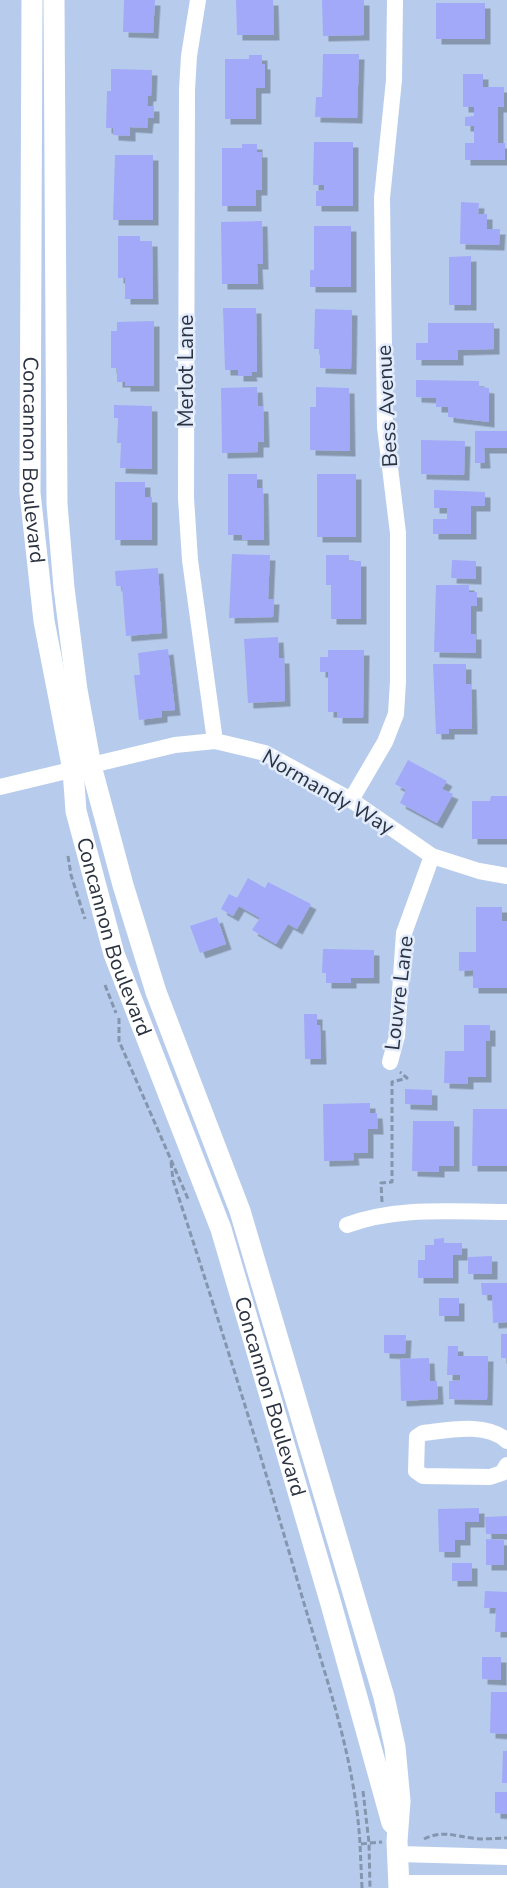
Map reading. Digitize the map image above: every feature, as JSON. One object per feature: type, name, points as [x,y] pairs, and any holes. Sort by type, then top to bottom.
[{"type":"main road","name":"Concannon Boulevard","points":[[32,0],[30,493],[44,621],[82,768],[156,992],[240,1211],[384,1697],[395,1747],[400,1801],[391,1846]]},
{"type":"main road","name":"Concannon Boulevard","points":[[54,0],[57,504],[77,690],[82,768],[76,811],[114,954],[221,1229],[331,1604],[399,1885]]},
{"type":"street","name":"Merlot Lane","points":[[198,0],[189,56],[187,90],[186,498],[190,560],[215,741]]},
{"type":"street","name":"Bess Avenue","points":[[351,800],[385,742],[396,714],[398,681],[398,533],[385,427],[382,198],[394,80],[395,0]]},
{"type":"street","name":"Normandy Way","points":[[0,787],[175,745],[215,741],[265,753],[351,800],[432,855],[479,871],[507,876]]},
{"type":"street","name":"Louvre Lane","points":[[390,1062],[397,1036],[404,933],[432,855]]},
{"type":"street","points":[[347,1225],[406,1212],[507,1212]]},
{"type":"street","points":[[507,1440],[498,1432],[473,1429],[423,1433],[417,1437],[415,1461],[416,1471],[423,1476],[440,1477],[490,1477],[502,1473],[507,1465]]},
{"type":"street","points":[[391,1846],[507,1857]]},
{"type":"street","points":[[399,1885],[507,1883]]},
{"type":"path","points":[[381,1183],[392,1182],[392,1082],[407,1078]]},
{"type":"path","points":[[142,1094],[193,1210]]},
{"type":"path","points":[[170,1158],[173,1180],[248,1410],[346,1743],[358,1807],[362,1888]]},
{"type":"path","points":[[361,1781],[369,1843],[370,1888]]},
{"type":"path","points":[[425,1839],[434,1834],[452,1832],[472,1838],[507,1838]]},
{"type":"path","points":[[360,1844],[391,1846]]},
{"type":"building","points":[[124,0],[155,0],[153,33],[123,32]]},
{"type":"building","points":[[236,0],[273,0],[274,35],[237,35]]},
{"type":"building","points":[[322,0],[364,0],[364,35],[323,36]]},
{"type":"building","points":[[436,3],[485,3],[485,39],[436,39]]},
{"type":"building","points":[[323,54],[359,54],[357,118],[315,117],[316,97],[322,97]]},
{"type":"building","points":[[249,55],[262,55],[262,64],[265,64],[265,88],[256,88],[256,119],[225,119],[225,59],[249,59]]},
{"type":"building","points":[[111,69],[152,70],[151,96],[148,96],[147,106],[154,106],[154,118],[148,118],[147,128],[130,127],[130,136],[113,135],[113,128],[106,128],[107,91],[111,91]]},
{"type":"building","points":[[463,74],[483,74],[483,87],[504,87],[504,107],[498,107],[498,143],[505,143],[505,160],[465,160],[465,143],[474,143],[474,126],[465,126],[465,117],[474,116],[474,107],[463,107]]},
{"type":"building","points":[[314,142],[353,142],[353,206],[316,206],[316,191],[324,191],[324,185],[313,185]]},
{"type":"building","points":[[242,144],[257,144],[257,152],[262,152],[262,190],[256,190],[256,206],[222,206],[222,148],[242,148]]},
{"type":"building","points":[[115,155],[153,155],[153,220],[113,220]]},
{"type":"building","points":[[461,202],[479,203],[478,214],[487,214],[487,229],[500,229],[499,245],[460,244]]},
{"type":"building","points":[[262,221],[263,264],[257,264],[258,284],[222,284],[221,222]]},
{"type":"building","points":[[314,226],[351,226],[351,287],[310,287],[310,270],[314,270]]},
{"type":"building","points":[[118,236],[140,236],[140,241],[152,241],[153,299],[125,299],[125,278],[118,278]]},
{"type":"building","points":[[471,256],[471,305],[449,305],[449,257]]},
{"type":"building","points":[[223,308],[256,308],[257,372],[251,372],[252,376],[238,376],[238,370],[225,370]]},
{"type":"building","points":[[315,309],[352,310],[351,369],[320,368],[320,349],[314,349]]},
{"type":"building","points":[[154,321],[154,386],[125,386],[125,382],[117,382],[117,368],[111,368],[111,331],[117,331],[117,322]]},
{"type":"building","points":[[428,323],[494,323],[494,349],[458,350],[458,360],[416,360],[416,343],[428,343]]},
{"type":"building","points":[[416,380],[479,381],[479,387],[489,388],[489,422],[448,417],[448,407],[436,407],[436,398],[416,397]]},
{"type":"building","points":[[257,387],[258,406],[263,406],[264,442],[258,442],[258,452],[222,453],[221,388]]},
{"type":"building","points":[[316,387],[349,388],[350,451],[310,450],[310,407],[316,407]]},
{"type":"building","points":[[114,405],[152,406],[152,469],[120,468],[121,443],[117,443],[118,418],[114,418]]},
{"type":"building","points":[[475,431],[507,431],[507,448],[484,448],[485,463],[475,463]]},
{"type":"building","points":[[421,440],[465,441],[464,475],[421,474]]},
{"type":"building","points":[[228,474],[257,474],[257,488],[263,488],[264,540],[242,540],[242,535],[228,535]]},
{"type":"building","points":[[317,474],[356,474],[356,537],[317,537]]},
{"type":"building","points":[[115,482],[145,482],[145,497],[152,497],[152,540],[115,540]]},
{"type":"building","points":[[434,490],[485,492],[485,506],[471,506],[471,534],[433,534],[433,519],[447,519],[447,508],[434,508]]},
{"type":"building","points":[[232,554],[270,555],[268,599],[274,599],[273,617],[229,618]]},
{"type":"building","points":[[326,555],[349,555],[349,561],[361,561],[361,619],[331,619],[331,585],[326,585]]},
{"type":"building","points":[[452,560],[476,561],[476,579],[451,578]]},
{"type":"building","points":[[158,568],[162,633],[126,636],[122,586],[116,586],[115,571]]},
{"type":"building","points":[[436,585],[469,585],[469,592],[477,592],[477,606],[471,606],[471,634],[476,634],[476,653],[434,652]]},
{"type":"building","points":[[278,637],[279,658],[284,658],[285,701],[248,703],[244,639]]},
{"type":"building","points":[[168,649],[175,710],[162,711],[162,717],[139,720],[134,675],[140,675],[138,653]]},
{"type":"building","points":[[328,650],[364,650],[363,718],[337,718],[337,712],[328,712],[328,672],[320,672],[320,657],[328,657]]},
{"type":"building","points":[[433,664],[466,664],[466,684],[471,684],[472,729],[449,729],[449,734],[436,734]]},
{"type":"building","points":[[408,760],[447,781],[442,789],[453,794],[437,823],[400,803],[406,790],[395,784]]},
{"type":"building","points":[[491,796],[507,796],[507,839],[472,839],[472,801],[490,801]]},
{"type":"building","points":[[248,878],[265,888],[268,882],[311,904],[297,929],[288,924],[276,944],[252,930],[260,918],[239,906],[233,916],[221,909],[229,894],[237,898]]},
{"type":"building","points":[[476,907],[502,907],[502,921],[507,921],[507,988],[473,988],[473,970],[459,971],[459,952],[476,952]]},
{"type":"building","points":[[217,917],[226,944],[200,953],[190,926]]},
{"type":"building","points":[[323,949],[374,950],[374,978],[351,978],[351,983],[326,983],[326,973],[322,973]]},
{"type":"building","points":[[304,1014],[317,1014],[317,1025],[320,1025],[321,1059],[305,1059]]},
{"type":"building","points":[[464,1025],[490,1025],[490,1041],[486,1041],[486,1077],[468,1077],[468,1084],[444,1083],[445,1051],[464,1051]]},
{"type":"building","points":[[405,1089],[432,1090],[432,1105],[405,1104]]},
{"type":"building","points":[[370,1103],[370,1113],[377,1113],[378,1129],[368,1129],[368,1153],[353,1153],[354,1160],[324,1161],[323,1104]]},
{"type":"building","points":[[473,1109],[507,1109],[507,1166],[472,1166]]},
{"type":"building","points":[[413,1121],[454,1121],[454,1166],[439,1166],[439,1172],[412,1171]]},
{"type":"building","points":[[444,1238],[444,1243],[462,1243],[462,1255],[453,1255],[453,1278],[418,1278],[418,1260],[425,1260],[425,1245],[434,1245],[434,1239]]},
{"type":"building","points":[[492,1256],[492,1274],[468,1274],[468,1257]]},
{"type":"building","points":[[481,1283],[507,1283],[507,1322],[493,1323],[492,1295],[482,1295]]},
{"type":"building","points":[[439,1298],[459,1298],[459,1316],[439,1316]]},
{"type":"building","points":[[501,1334],[507,1334],[507,1358],[501,1358]]},
{"type":"building","points":[[384,1335],[406,1335],[405,1354],[384,1353]]},
{"type":"building","points":[[448,1346],[458,1346],[458,1356],[488,1356],[487,1400],[449,1399],[449,1381],[460,1381],[460,1375],[447,1375]]},
{"type":"building","points":[[429,1358],[430,1381],[437,1381],[438,1399],[401,1401],[400,1359]]},
{"type":"building","points":[[479,1508],[479,1522],[465,1522],[465,1540],[455,1540],[455,1552],[439,1552],[438,1509]]},
{"type":"building","points":[[507,1516],[507,1534],[486,1534],[485,1517]]},
{"type":"building","points":[[486,1539],[504,1540],[504,1565],[486,1565]]},
{"type":"building","points":[[452,1563],[472,1563],[472,1581],[452,1581]]},
{"type":"building","points":[[485,1591],[507,1592],[507,1632],[495,1632],[496,1608],[484,1608]]},
{"type":"building","points":[[482,1657],[501,1657],[501,1680],[482,1679]]},
{"type":"building","points":[[491,1692],[507,1692],[507,1734],[490,1733]]},
{"type":"building","points":[[503,1751],[507,1751],[507,1783],[502,1783]]},
{"type":"building","points":[[495,1792],[507,1792],[507,1814],[495,1813]]}]
